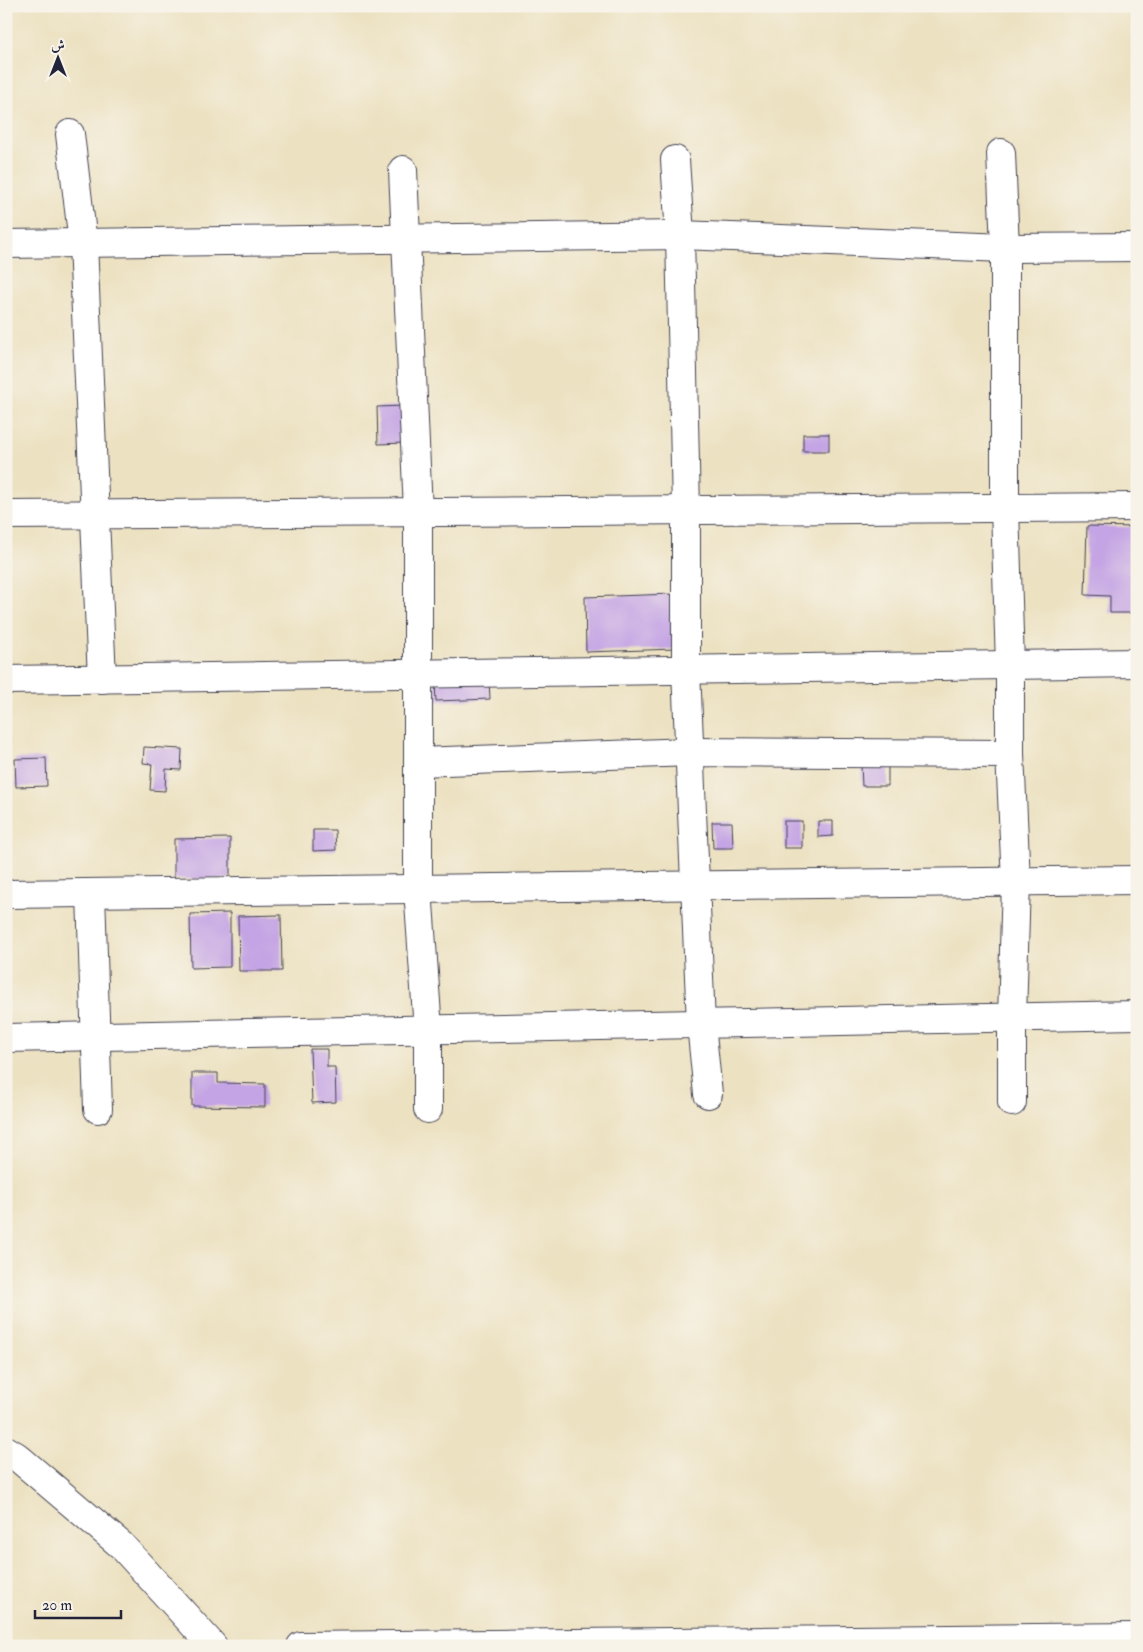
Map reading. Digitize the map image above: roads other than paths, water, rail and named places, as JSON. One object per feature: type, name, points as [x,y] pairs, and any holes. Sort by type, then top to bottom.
[{"type":"street","points":[[70,134],[83,243],[102,678]]},
{"type":"street","points":[[1001,153],[1005,248],[1005,508],[1010,665],[1010,754],[1016,881],[1012,1018],[1012,1102]]},
{"type":"street","points":[[675,160],[680,235],[686,510],[686,670],[701,1024],[708,1094]]},
{"type":"street","points":[[403,170],[418,512],[418,889],[428,1030],[428,1109]]},
{"type":"street","points":[[6,244],[680,235],[1005,248],[1137,247]]},
{"type":"street","points":[[6,515],[1137,507]]},
{"type":"street","points":[[6,680],[1137,663]]},
{"type":"street","points":[[418,762],[690,752],[1010,754]]},
{"type":"street","points":[[6,894],[1137,880]]},
{"type":"street","points":[[92,893],[98,1109]]},
{"type":"street","points":[[6,1038],[1137,1015]]},
{"type":"street","points":[[6,1450],[16,1456],[121,1545],[213,1646]]},
{"type":"street","points":[[300,1646],[1137,1637]]}]
